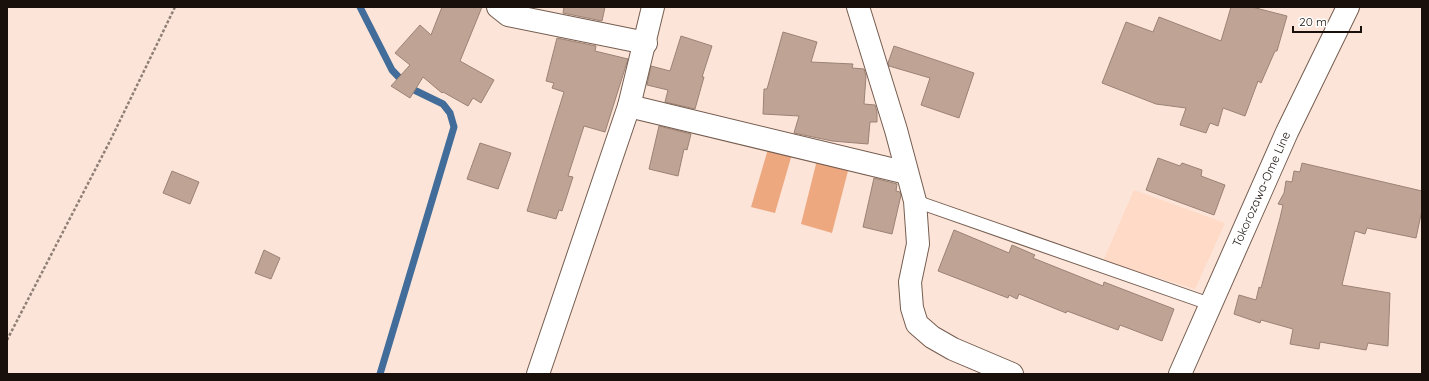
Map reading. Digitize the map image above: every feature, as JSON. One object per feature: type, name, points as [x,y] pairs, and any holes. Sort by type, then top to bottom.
[{"type":"street","points":[[498,7],[508,15],[646,43]]},
{"type":"street","points":[[538,374],[629,106],[646,43],[653,7]]},
{"type":"street","points":[[858,7],[915,201],[918,244],[910,282],[912,308],[917,324],[932,337],[953,349],[1012,374]]},
{"type":"street","name":"Tokorozawa-Ome Line","points":[[1180,374],[1287,132],[1348,7]]},
{"type":"street","points":[[629,106],[907,173]]},
{"type":"lane","points":[[915,201],[1210,304]]},
{"type":"path","points":[[7,340],[110,141],[175,7]]},
{"type":"shaded area","points":[[768,149],[792,154],[775,213],[751,207]]},
{"type":"shaded area","points":[[817,160],[849,167],[832,233],[801,224]]},
{"type":"shaded area","points":[[1134,190],[1225,223],[1195,289],[1103,261]]},
{"type":"building","points":[[442,7],[482,7],[460,61],[494,80],[481,103],[473,98],[468,106],[443,92],[442,93],[423,77],[410,98],[391,86],[410,65],[395,53],[420,25],[431,35]]},
{"type":"building","points":[[564,7],[605,7],[602,21],[563,13]]},
{"type":"building","points":[[1231,7],[1252,7],[1287,16],[1277,51],[1275,51],[1261,83],[1258,81],[1245,116],[1223,108],[1218,126],[1210,123],[1206,133],[1180,125],[1186,108],[1156,104],[1102,83],[1126,22],[1153,32],[1159,17],[1221,41]]},
{"type":"building","points":[[783,32],[817,42],[811,62],[853,64],[852,68],[864,69],[866,76],[864,104],[875,105],[877,112],[877,122],[870,122],[868,144],[832,141],[794,133],[799,116],[763,114],[764,89],[767,89]]},
{"type":"building","points":[[681,36],[712,46],[702,77],[704,77],[695,109],[665,102],[668,90],[647,85],[651,66],[670,71]]},
{"type":"building","points":[[557,38],[596,46],[595,51],[628,59],[605,132],[584,126],[568,176],[573,177],[562,211],[559,210],[556,219],[527,211],[564,92],[552,88],[554,83],[546,81]]},
{"type":"building","points":[[894,46],[974,73],[959,118],[921,105],[930,78],[889,66],[888,63]]},
{"type":"building","points":[[659,126],[691,134],[687,150],[684,149],[678,176],[649,169]]},
{"type":"building","points":[[480,143],[511,153],[498,189],[467,179]]},
{"type":"building","points":[[1158,158],[1180,166],[1182,163],[1202,170],[1201,176],[1225,185],[1214,215],[1146,190]]},
{"type":"building","points":[[1302,163],[1422,191],[1422,210],[1416,238],[1367,228],[1365,234],[1355,231],[1342,285],[1390,293],[1388,346],[1368,343],[1366,350],[1320,342],[1319,349],[1290,344],[1293,329],[1261,320],[1260,323],[1234,314],[1239,295],[1256,300],[1259,287],[1261,288],[1283,205],[1278,204],[1284,193],[1286,181],[1292,182],[1294,171],[1300,172]]},
{"type":"building","points":[[172,171],[199,182],[190,204],[163,193]]},
{"type":"building","points":[[874,178],[897,184],[896,191],[900,192],[901,195],[892,234],[863,227]]},
{"type":"building","points":[[954,230],[1009,253],[1012,245],[1035,255],[1033,258],[1103,286],[1104,282],[1174,309],[1162,341],[1120,325],[1118,330],[1067,311],[1066,313],[1019,294],[1017,299],[1009,295],[1008,298],[938,271]]},
{"type":"building","points":[[264,250],[280,258],[271,279],[255,273]]},
{"type":"waterway","points":[[360,7],[392,70],[408,87],[443,104],[450,113],[454,127],[380,374]]}]
